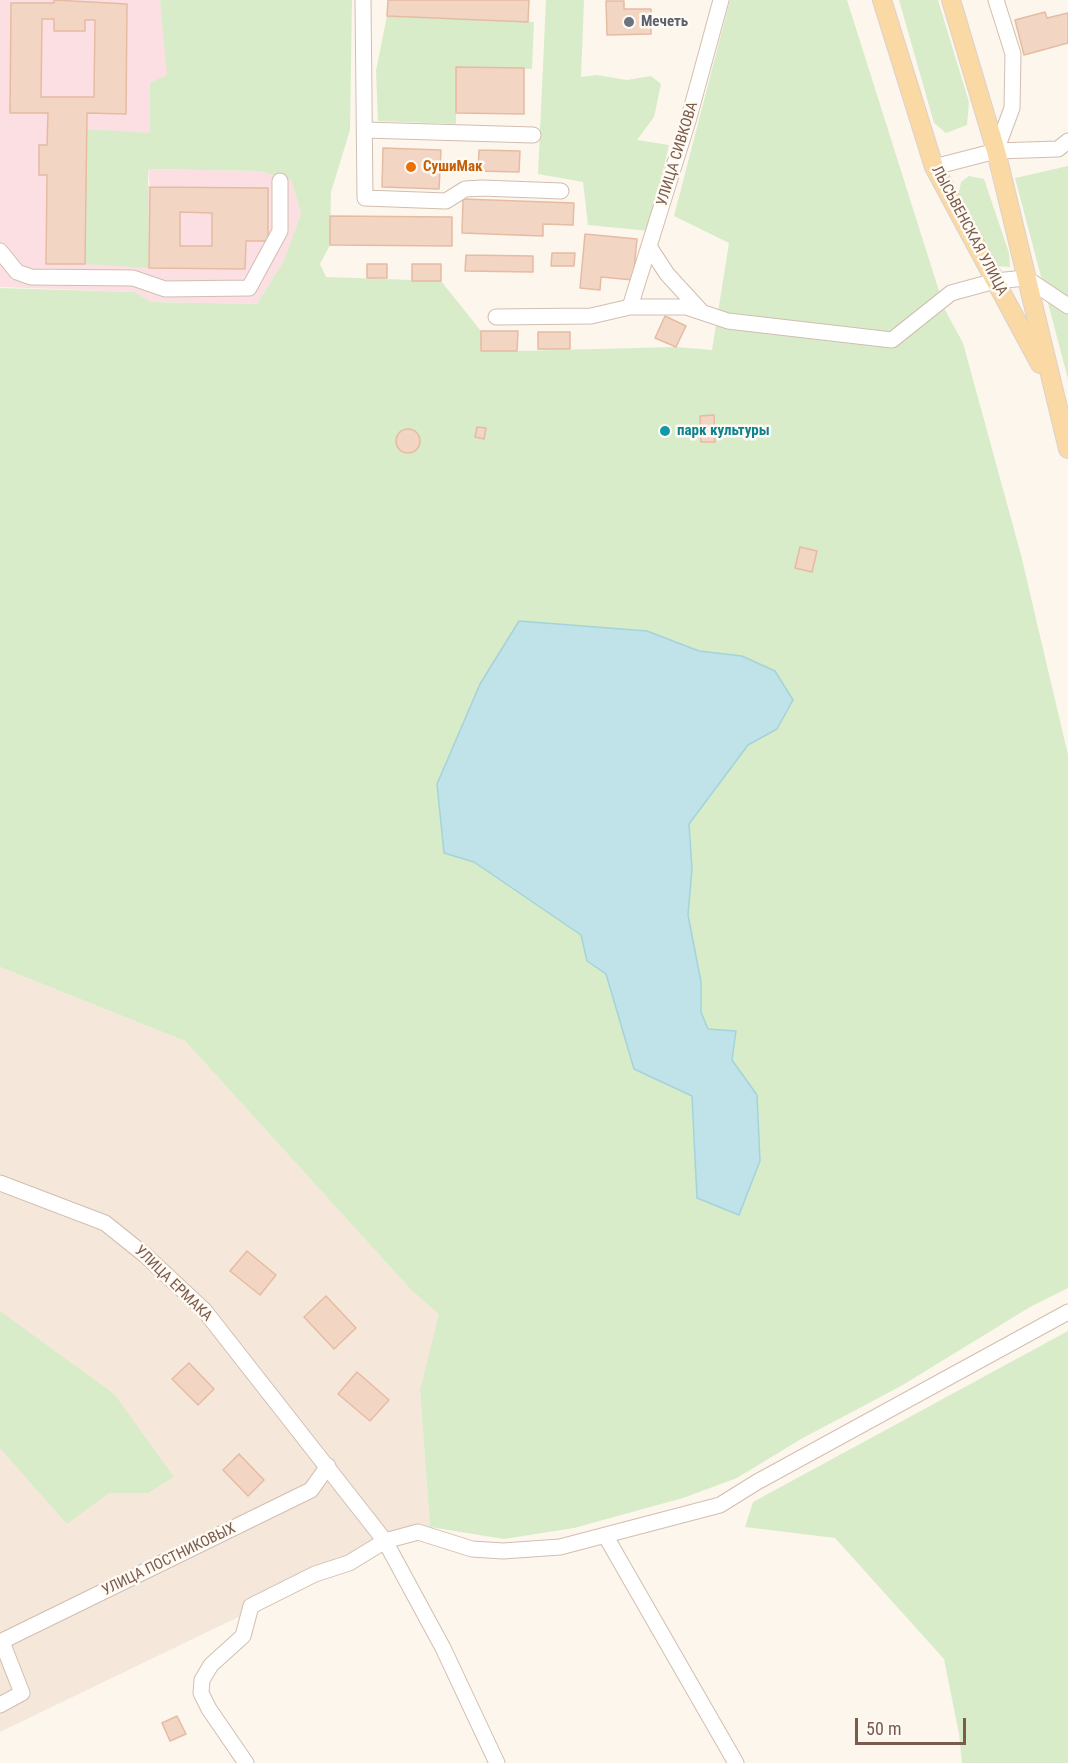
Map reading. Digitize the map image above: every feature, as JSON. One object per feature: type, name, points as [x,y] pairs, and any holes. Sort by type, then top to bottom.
[{"type":"main road","name":"ЛЫСЬВЕНСКАЯ УЛИЦА","points":[[882,0],[934,167],[1052,386]]},
{"type":"main road","name":"ЛЫСЬВЕНСКАЯ УЛИЦА","points":[[951,0],[996,151],[1068,449]]},
{"type":"street","points":[[363,0],[365,198],[446,201],[465,189],[482,188],[561,192]]},
{"type":"street","name":"УЛИЦА СИВКОВА","points":[[630,307],[698,88],[721,0]]},
{"type":"street","points":[[996,0],[1013,54],[1012,108],[996,151]]},
{"type":"street","points":[[365,130],[533,135]]},
{"type":"street","points":[[934,167],[996,151],[1058,149],[1068,141]]},
{"type":"street","points":[[0,251],[17,272],[31,278],[133,278],[165,289],[249,288],[280,231],[280,181]]},
{"type":"street","points":[[650,248],[668,274],[705,315]]},
{"type":"street","points":[[496,317],[591,316],[630,307],[686,307],[728,321],[892,340],[951,293],[995,281],[1026,278],[1068,306]]},
{"type":"street","name":"УЛИЦА ЕРМАКА","points":[[0,1183],[105,1223],[204,1310],[385,1541],[443,1648],[497,1763]]},
{"type":"street","points":[[246,1763],[209,1709],[201,1693],[202,1680],[211,1665],[243,1636],[251,1606],[315,1574],[349,1563],[385,1541],[418,1533],[472,1549],[503,1551],[560,1547],[720,1505],[757,1482],[1068,1312]]},
{"type":"street","name":"УЛИЦА ПОСТНИКОВЫХ","points":[[1,1642],[311,1490],[328,1466]]},
{"type":"street","points":[[605,1535],[736,1763]]},
{"type":"street","points":[[0,1705],[22,1693],[1,1642]]},
{"type":"shaded area","points":[[0,0],[160,0],[168,76],[150,84],[150,134],[87,129],[150,187],[148,169],[259,171],[291,180],[301,213],[284,260],[257,304],[151,302],[135,292],[0,287]]},
{"type":"shaded area","points":[[0,967],[185,1041],[412,1291],[440,1314],[420,1390],[430,1527],[375,1551],[0,1732]]},
{"type":"green space","points":[[160,0],[352,0],[350,130],[331,192],[330,245],[320,264],[326,277],[441,281],[481,331],[481,351],[517,351],[676,347],[712,350],[729,243],[674,216],[730,0],[847,0],[945,310],[963,343],[1021,555],[1068,755],[1068,1288],[1030,1307],[901,1386],[801,1439],[737,1478],[683,1498],[574,1528],[504,1539],[430,1527],[420,1390],[439,1314],[412,1291],[185,1041],[0,967],[0,288],[135,292],[151,302],[257,304],[284,260],[301,213],[291,180],[259,171],[148,169],[149,268],[85,264],[86,129],[150,133],[150,83],[167,75]]},
{"type":"green space","points":[[546,0],[584,0],[581,77],[597,75],[627,80],[651,76],[661,84],[654,117],[637,140],[669,145],[649,231],[588,225],[583,182],[538,174]]},
{"type":"green space","points":[[899,0],[938,0],[969,102],[967,125],[946,133],[934,123]]},
{"type":"green space","points":[[387,16],[534,22],[532,69],[456,67],[456,124],[378,121],[376,71]]},
{"type":"green space","points":[[1068,166],[1068,379],[1015,178]]},
{"type":"green space","points":[[969,176],[984,179],[1009,253],[1010,267],[997,266],[986,255],[959,192],[961,182]]},
{"type":"green space","points":[[0,1311],[114,1394],[174,1477],[148,1493],[109,1493],[67,1524],[0,1448]]},
{"type":"green space","points":[[1068,1331],[1068,1763],[962,1763],[959,1734],[944,1659],[835,1538],[745,1527],[753,1502]]},
{"type":"water","points":[[519,621],[647,631],[699,651],[742,656],[775,671],[793,700],[777,729],[748,745],[689,824],[692,869],[688,915],[701,982],[701,1012],[708,1029],[736,1031],[732,1060],[757,1095],[760,1161],[739,1215],[697,1198],[692,1096],[634,1069],[606,974],[587,961],[581,935],[474,862],[444,853],[437,784],[480,684]]},
{"type":"building","points":[[54,0],[127,4],[126,114],[87,113],[85,264],[46,264],[47,175],[39,175],[39,145],[47,145],[48,113],[10,113],[11,3],[54,3]],"holes":[[[42,19],[54,19],[54,31],[85,31],[85,20],[95,20],[94,97],[41,97]]]},
{"type":"building","points":[[388,0],[529,0],[528,22],[387,16]]},
{"type":"building","name":"Мечеть","points":[[606,1],[624,1],[624,9],[651,9],[651,34],[607,35]]},
{"type":"building","points":[[1045,12],[1047,18],[1068,13],[1068,43],[1024,55],[1015,20]]},
{"type":"building","points":[[456,67],[524,68],[524,114],[456,113]]},
{"type":"building","points":[[383,148],[441,150],[439,189],[382,187]]},
{"type":"building","points":[[479,150],[520,151],[519,172],[478,171]]},
{"type":"building","points":[[150,187],[268,188],[268,241],[246,241],[245,269],[149,268]],"holes":[[[180,212],[212,213],[212,246],[180,246]]]},
{"type":"building","points":[[463,199],[574,203],[573,225],[543,224],[543,236],[462,233]]},
{"type":"building","points":[[330,216],[452,217],[452,246],[330,245]]},
{"type":"building","points":[[585,234],[637,239],[633,280],[601,277],[600,290],[580,288]]},
{"type":"building","points":[[552,253],[575,253],[574,266],[551,266]]},
{"type":"building","points":[[466,255],[533,256],[533,272],[465,271]]},
{"type":"building","points":[[367,264],[387,264],[387,278],[367,278]]},
{"type":"building","points":[[412,264],[441,264],[441,281],[412,281]]},
{"type":"building","points":[[665,316],[686,326],[676,347],[655,338]]},
{"type":"building","points":[[481,331],[518,331],[517,351],[481,351]]},
{"type":"building","points":[[538,332],[570,332],[570,349],[538,349]]},
{"type":"building","points":[[714,415],[715,442],[701,442],[700,416]]},
{"type":"building","points":[[477,427],[486,428],[484,439],[475,437]]},
{"type":"building","points":[[408,429],[413,430],[419,436],[419,446],[413,452],[408,453],[403,452],[397,446],[396,441],[397,436],[403,430]]},
{"type":"building","points":[[800,547],[817,551],[812,572],[795,568]]},
{"type":"building","points":[[247,1251],[276,1275],[260,1295],[230,1271]]},
{"type":"building","points":[[326,1296],[356,1328],[334,1349],[304,1317]]},
{"type":"building","points":[[189,1363],[214,1389],[198,1405],[172,1379]]},
{"type":"building","points":[[357,1372],[389,1400],[370,1421],[338,1394]]},
{"type":"building","points":[[239,1454],[264,1480],[248,1496],[223,1470]]},
{"type":"building","points":[[177,1716],[186,1734],[170,1741],[162,1723]]},
{"type":"place","name":"Мечеть","points":[[629,22]]},
{"type":"place","name":"СушиМак","points":[[411,167]]},
{"type":"place","name":"парк культуры","points":[[665,431]]}]
